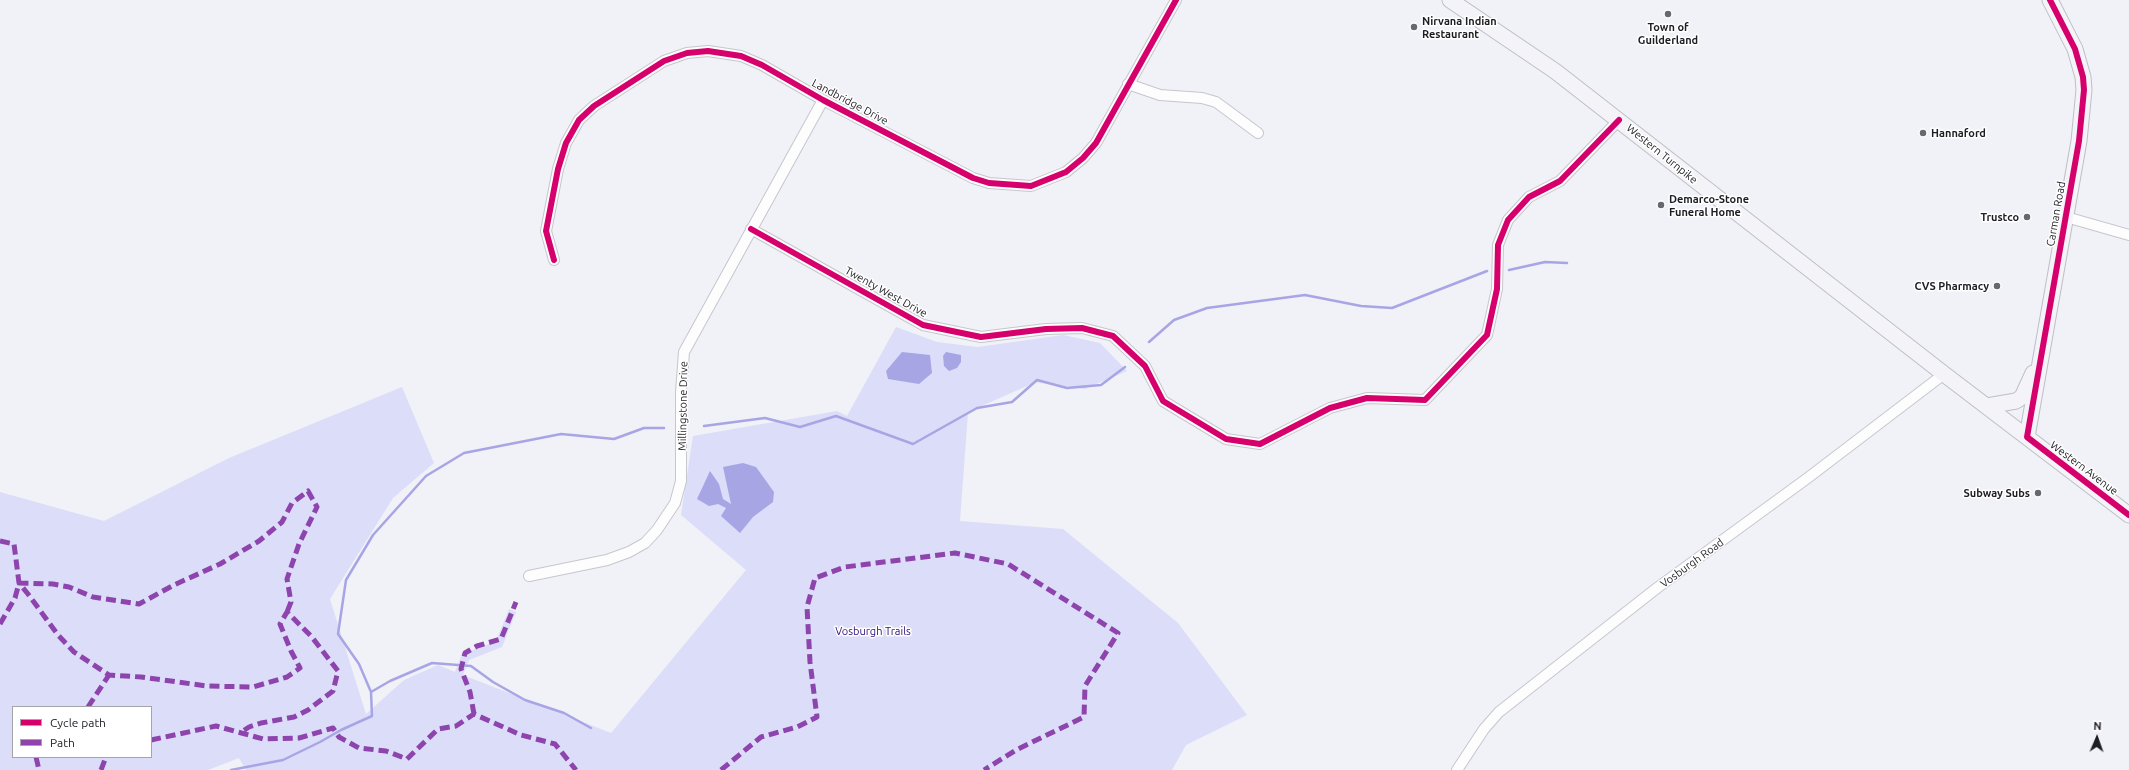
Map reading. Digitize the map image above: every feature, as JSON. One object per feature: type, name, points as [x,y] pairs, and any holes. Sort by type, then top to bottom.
[{"type":"main road","name":"Western Turnpike","points":[[1450,0],[1555,70],[1670,162],[1944,374]]},
{"type":"main road","name":"Carman Road","points":[[2027,437],[2079,141],[2084,90],[2083,77],[2075,49],[2050,0]]},
{"type":"main road","points":[[1987,406],[2007,404],[2022,397],[2042,351]]},
{"type":"main road","name":"Western Avenue","points":[[1944,374],[2129,515]]},
{"type":"street","name":"Landbridge Drive","points":[[554,260],[546,232],[558,169],[566,143],[579,120],[594,106],[664,61],[687,53],[708,51],[741,56],[762,65],[824,100],[973,178],[989,183],[1031,186],[1044,183],[1066,172],[1084,158],[1096,144],[1176,0]]},
{"type":"street","points":[[1128,84],[1160,95],[1202,98],[1216,102],[1258,133]]},
{"type":"street","name":"Millingstone Drive","points":[[529,576],[607,560],[629,552],[645,543],[657,530],[675,503],[681,480],[681,392],[684,352],[824,100]]},
{"type":"street","name":"Twenty West Drive","points":[[751,229],[923,325],[981,337],[1046,329],[1082,328],[1113,336],[1145,366],[1163,401],[1226,439],[1260,444],[1330,408],[1367,398],[1425,400],[1487,335],[1497,289],[1498,245],[1508,220],[1529,197],[1560,181],[1619,120]]},
{"type":"street","points":[[2066,217],[2129,235]]},
{"type":"street","name":"Vosburgh Road","points":[[1457,770],[1484,729],[1499,712],[1651,593],[1809,477],[1944,374]]},
{"type":"green space","name":"Vosburgh Trails","points":[[896,327],[937,342],[978,347],[1063,335],[1100,343],[1127,371],[1085,389],[1036,382],[968,412],[960,521],[1063,529],[1178,623],[1247,715],[1186,745],[1172,770],[246,770],[239,758],[208,770],[0,770],[0,492],[104,521],[229,458],[402,387],[434,463],[393,498],[330,599],[366,714],[404,680],[438,665],[455,672],[462,654],[496,641],[509,609],[516,612],[502,647],[469,660],[463,675],[611,733],[746,570],[681,515],[693,436],[837,411],[847,416]]},
{"type":"shaded area","points":[[902,352],[930,355],[932,373],[919,384],[888,379],[886,371]]},
{"type":"shaded area","points":[[946,352],[961,355],[961,362],[957,368],[949,371],[944,366],[943,356]]},
{"type":"shaded area","points":[[743,463],[756,467],[774,492],[773,502],[753,517],[740,533],[721,516],[726,508],[718,504],[709,506],[697,499],[710,471],[719,484],[723,499],[731,504],[723,467]]},
{"type":"waterway","points":[[1509,270],[1545,262],[1567,263]]},
{"type":"waterway","points":[[1149,342],[1174,320],[1207,308],[1305,295],[1361,306],[1392,308],[1487,271]]},
{"type":"waterway","points":[[704,426],[765,418],[800,427],[836,416],[913,444],[977,408],[1012,402],[1037,380],[1067,388],[1101,385],[1125,367]]},
{"type":"waterway","points":[[371,692],[359,664],[338,634],[346,580],[373,535],[426,476],[464,453],[561,434],[614,439],[644,428],[664,428]]},
{"type":"waterway","points":[[231,770],[283,760],[372,716],[371,692],[390,681],[432,663],[471,666],[493,682],[525,700],[564,713],[591,728]]},
{"type":"marked path","points":[[0,624],[15,598],[19,583],[53,584],[69,587],[93,597],[139,604],[174,585],[220,564],[259,541],[282,522],[292,503],[308,491],[317,507],[299,544],[287,579],[291,602],[287,612]]},
{"type":"marked path","points":[[0,541],[14,544],[19,583],[58,635],[74,652],[109,675],[141,677],[207,686],[253,687],[287,677],[300,668],[280,624],[287,612],[311,636],[338,671],[333,691],[308,710],[294,717],[261,723],[249,727],[240,733]]},
{"type":"marked path","points":[[721,770],[761,737],[797,727],[817,717],[810,662],[807,607],[815,578],[845,567],[955,553],[1008,564],[1118,633],[1085,686],[1084,717],[1016,750],[984,770]]},
{"type":"marked path","points":[[474,714],[470,692],[461,669],[465,653],[477,646],[501,639],[516,602]]},
{"type":"marked path","points":[[89,706],[109,675]]},
{"type":"marked path","points":[[152,740],[216,726],[263,739],[299,738],[333,728],[339,737],[359,748],[386,751],[407,759],[438,729],[456,726],[474,714],[521,735],[555,744],[576,770]]},
{"type":"marked path","points":[[36,758],[39,770]]},
{"type":"marked path","points":[[101,770],[106,758]]},
{"type":"cycle path","points":[[554,260],[546,231],[558,169],[566,143],[579,120],[594,106],[664,61],[687,53],[708,51],[741,56],[762,65],[823,100],[973,178],[989,183],[1031,186],[1066,172],[1083,158],[1096,143],[1176,0]]},
{"type":"cycle path","points":[[2050,0],[2075,49],[2083,77],[2084,90],[2079,141],[2027,437],[2129,515]]},
{"type":"cycle path","points":[[751,229],[923,325],[981,337],[1046,329],[1082,328],[1113,336],[1145,366],[1163,401],[1226,439],[1260,444],[1330,408],[1367,398],[1425,400],[1487,335],[1497,289],[1498,245],[1508,220],[1529,197],[1560,181],[1619,120]]},
{"type":"place","name":"Town of Guilderland","points":[[1668,14]]},
{"type":"place","name":"Nirvana Indian Restaurant","points":[[1414,27]]},
{"type":"place","name":"Hannaford","points":[[1923,133]]},
{"type":"place","name":"Demarco-Stone Funeral Home","points":[[1661,205]]},
{"type":"place","name":"Trustco","points":[[2027,217]]},
{"type":"place","name":"CVS Pharmacy","points":[[1997,286]]},
{"type":"place","name":"Subway Subs","points":[[2038,493]]}]
